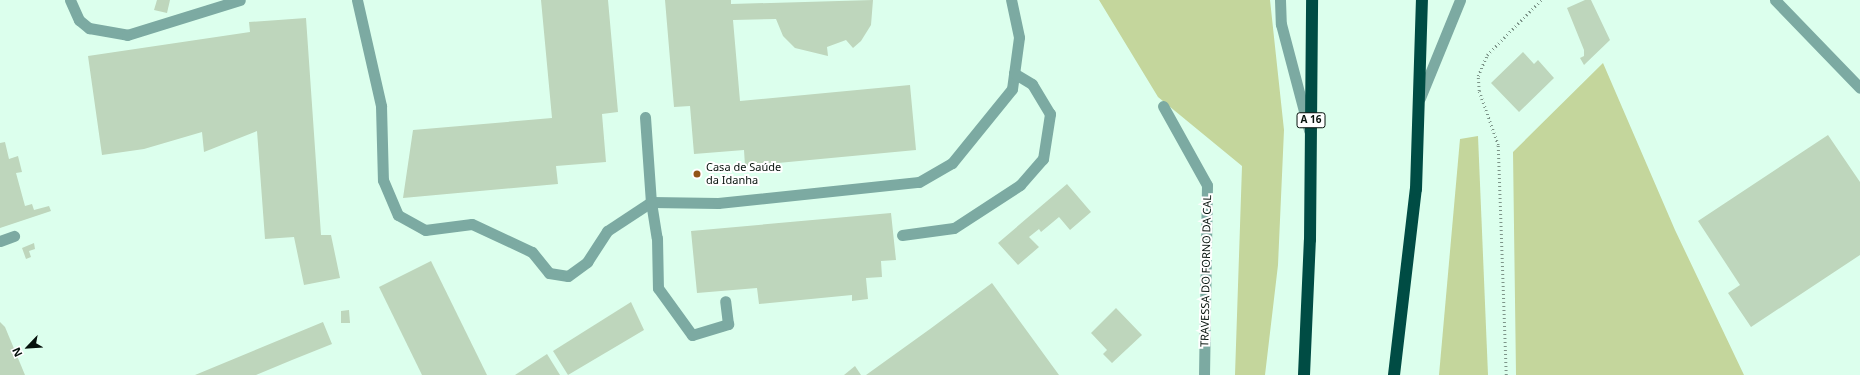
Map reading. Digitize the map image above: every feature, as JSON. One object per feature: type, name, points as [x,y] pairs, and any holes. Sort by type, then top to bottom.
[{"type":"highway","name":"A 16","points":[[1304,375],[1311,138],[1312,0]]},
{"type":"highway","points":[[1394,375],[1408,280],[1420,99],[1422,0]]},
{"type":"street","points":[[70,0],[79,20],[89,28],[128,35],[240,0]]},
{"type":"street","points":[[357,0],[381,106],[383,180],[398,215],[424,230],[472,224],[532,252],[549,273],[568,276],[587,262],[607,230],[651,202],[718,203],[919,182],[952,163],[979,133],[1012,89],[1019,37],[1011,0]]},
{"type":"street","points":[[1280,0],[1281,24],[1311,138]]},
{"type":"street","points":[[1420,99],[1460,0]]},
{"type":"street","points":[[1775,0],[1860,88]]},
{"type":"street","points":[[902,235],[954,228],[1020,185],[1043,159],[1050,114],[1032,84],[1014,73]]},
{"type":"street","name":"TRAVESSA DO FORNO DA CAL","points":[[1163,106],[1208,185],[1204,375]]},
{"type":"street","points":[[645,117],[651,202],[657,238],[658,288],[671,311],[692,336],[728,324],[725,301]]},
{"type":"street","points":[[0,241],[14,236]]},
{"type":"path","points":[[1506,375],[1498,145],[1479,91],[1478,76],[1488,54],[1540,0]]},
{"type":"green space","points":[[1099,0],[1270,0],[1284,130],[1278,265],[1265,375],[1235,375],[1242,166],[1158,97]]},
{"type":"green space","points":[[1603,63],[1675,230],[1744,375],[1516,375],[1513,152]]},
{"type":"green space","points":[[1478,136],[1488,375],[1439,375],[1460,139]]},
{"type":"building","points":[[157,0],[170,0],[167,13],[154,10]]},
{"type":"building","points":[[541,0],[608,0],[618,112],[602,114],[606,162],[556,166],[558,184],[403,198],[413,130],[552,118]]},
{"type":"building","points":[[665,0],[731,0],[731,4],[873,0],[871,25],[861,41],[853,48],[846,40],[827,47],[828,56],[795,48],[783,36],[776,19],[733,20],[740,101],[910,85],[916,150],[745,166],[744,150],[694,154],[690,106],[674,107]]},
{"type":"building","points":[[1585,0],[1591,0],[1610,40],[1584,65],[1580,58],[1584,56],[1584,50],[1567,8]]},
{"type":"building","points":[[306,18],[321,235],[331,235],[340,278],[304,285],[294,237],[265,239],[257,131],[204,152],[202,132],[144,149],[102,155],[88,56],[250,32],[249,22]]},
{"type":"building","points":[[1523,52],[1534,64],[1538,60],[1554,78],[1519,112],[1491,83]]},
{"type":"building","points":[[1828,135],[1860,182],[1860,255],[1751,327],[1728,293],[1740,285],[1698,221]]},
{"type":"building","points":[[5,142],[9,159],[18,156],[22,172],[16,173],[25,206],[32,204],[34,210],[49,206],[51,211],[0,228],[0,143]]},
{"type":"building","points":[[1067,184],[1091,212],[1070,230],[1059,217],[1041,232],[1039,229],[1029,237],[1039,247],[1018,265],[998,243]]},
{"type":"building","points":[[891,213],[896,260],[881,261],[882,277],[866,278],[868,299],[852,301],[852,295],[759,304],[757,288],[697,293],[691,231]]},
{"type":"building","points":[[34,243],[35,249],[29,251],[31,257],[26,259],[22,248]]},
{"type":"building","points":[[431,261],[487,375],[422,375],[379,287]]},
{"type":"building","points":[[992,283],[1059,375],[866,375],[930,329]]},
{"type":"building","points":[[631,302],[644,330],[568,375],[553,351]]},
{"type":"building","points":[[1116,308],[1142,335],[1112,363],[1103,354],[1107,350],[1091,333]]},
{"type":"building","points":[[349,310],[350,323],[341,323],[341,311]]},
{"type":"building","points":[[0,322],[5,327],[25,375],[0,375]]},
{"type":"building","points":[[323,322],[332,344],[256,375],[195,375]]},
{"type":"building","points":[[547,354],[560,375],[515,375]]},
{"type":"building","points":[[855,366],[861,375],[844,375]]},
{"type":"place","name":"Casa de Saúde da Idanha","points":[[697,174]]}]
